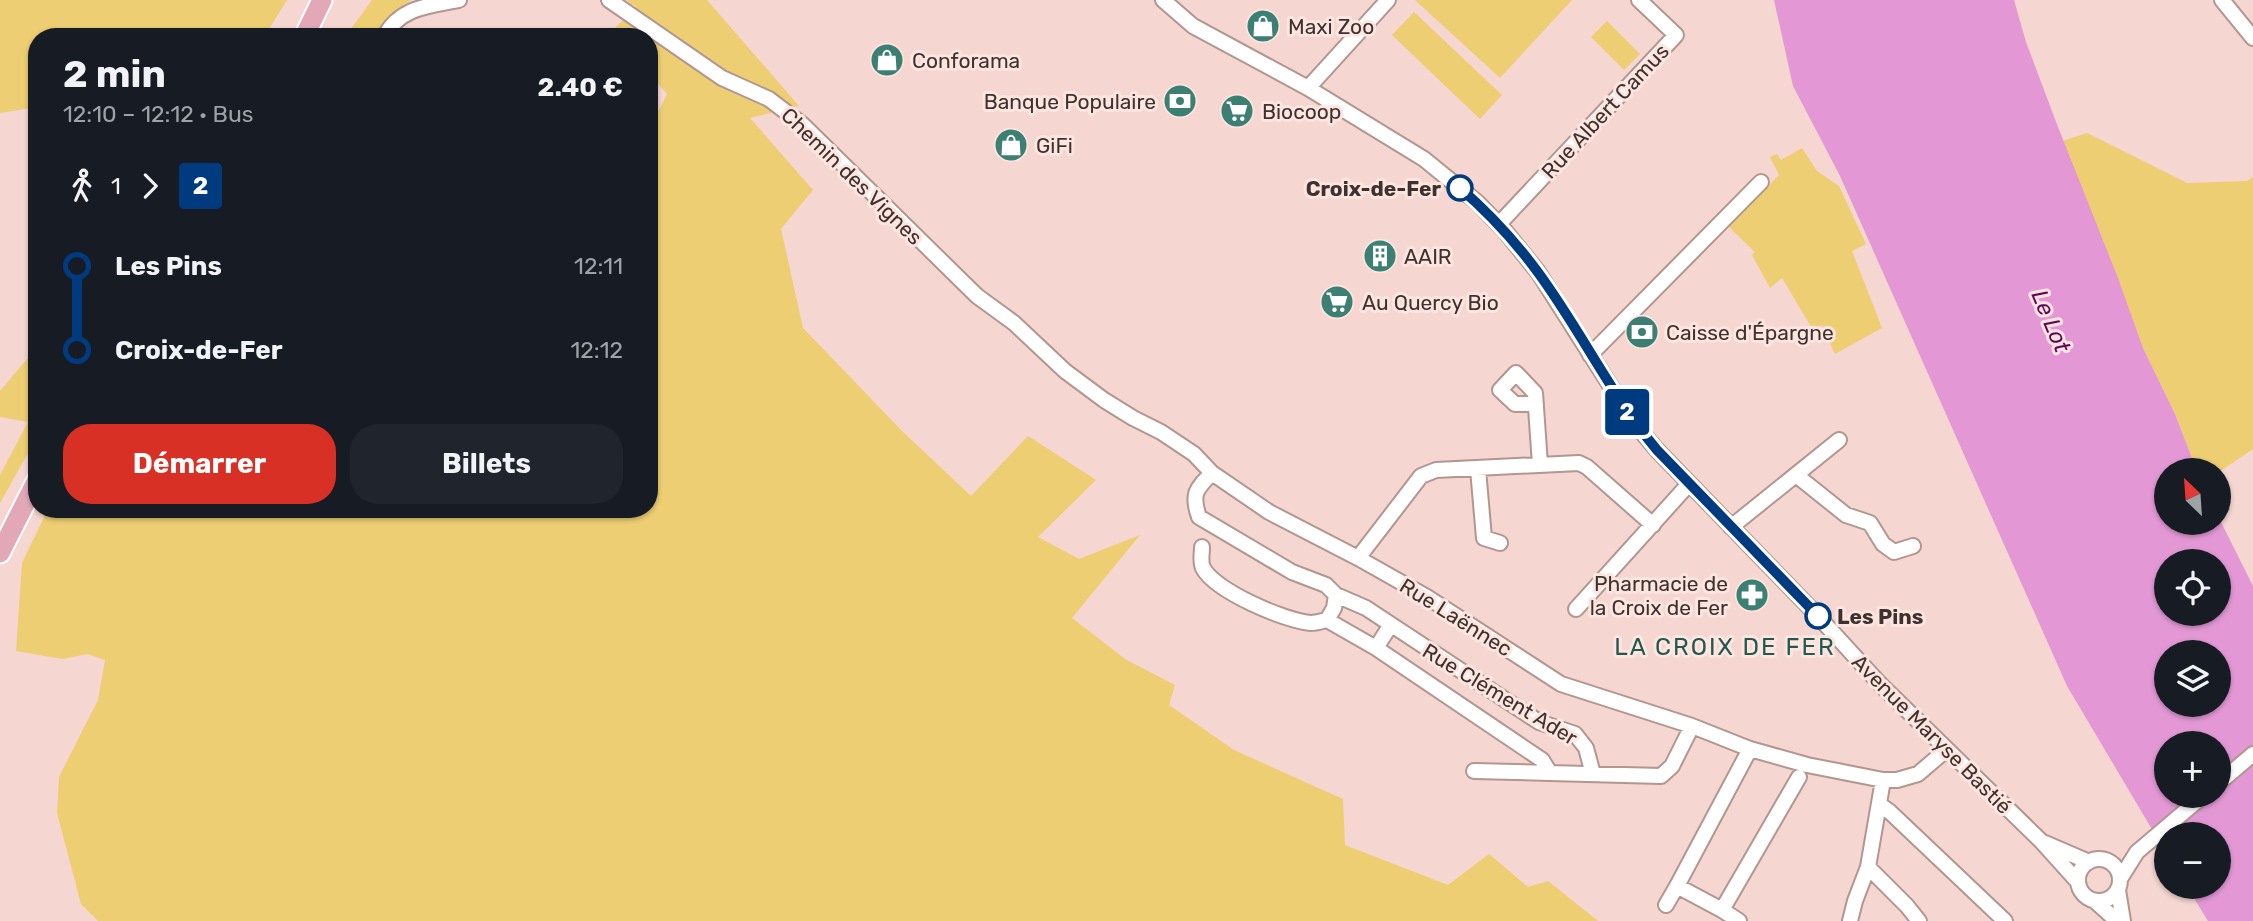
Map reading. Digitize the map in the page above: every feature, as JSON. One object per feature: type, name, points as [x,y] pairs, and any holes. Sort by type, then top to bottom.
[{"type":"main road","points":[[298,28],[312,0]]},
{"type":"main road","points":[[308,28],[322,0]]},
{"type":"main road","points":[[0,553],[28,498]]},
{"type":"street","points":[[388,28],[391,23],[411,10],[459,0]]},
{"type":"street","name":"Chemin des Vignes","points":[[609,0],[650,28]]},
{"type":"street","name":"Avenue Maryse Bastié","points":[[1163,0],[1193,26],[1308,88],[1424,159],[1499,224],[1538,272],[1634,423],[1688,485],[1946,750],[2041,841],[2078,882],[2081,892],[2117,921]]},
{"type":"street","points":[[1308,88],[1388,0]]},
{"type":"street","name":"Rue Albert Camus","points":[[1499,224],[1676,35],[1639,0]]},
{"type":"street","points":[[2222,0],[2253,38]]},
{"type":"street","name":"Chemin des Vignes","points":[[658,34],[722,78],[769,99],[803,125],[977,296],[1014,323]]},
{"type":"street","points":[[1590,355],[1761,182]]},
{"type":"street","name":"Rue Laënnec","points":[[1014,323],[1065,371],[1104,400],[1194,454],[1212,473],[1269,512],[1427,597],[1561,684],[1692,726],[1750,749],[1807,765],[1883,780],[1897,780],[1918,774],[1946,750]]},
{"type":"street","points":[[1536,404],[1540,465]]},
{"type":"street","points":[[1731,527],[1839,440]]},
{"type":"street","points":[[1358,558],[1421,476],[1436,470],[1579,463],[1653,525]]},
{"type":"street","points":[[1478,469],[1484,538],[1500,543]]},
{"type":"street","name":"Rue Clément Ader","points":[[1212,473],[1195,492],[1199,517],[1292,572],[1326,585],[1336,595],[1366,608],[1539,722],[1575,734],[1586,748],[1593,774]]},
{"type":"street","points":[[1796,475],[1846,515],[1870,523],[1883,544],[1894,552],[1913,546]]},
{"type":"street","points":[[1576,609],[1688,485]]},
{"type":"street","points":[[1202,547],[1201,566],[1211,580],[1244,599],[1290,619],[1313,623],[1327,620],[1376,648],[1542,760],[1550,773]]},
{"type":"street","points":[[1327,620],[1334,608],[1336,595]]},
{"type":"street","points":[[1376,648],[1390,626]]},
{"type":"street","points":[[1474,771],[1661,776],[1672,766],[1692,726]]},
{"type":"street","points":[[1666,905],[1750,749]]},
{"type":"street","points":[[2231,773],[2253,754]]},
{"type":"street","points":[[1722,910],[1799,777]]},
{"type":"street","points":[[1850,921],[1868,867],[1883,780]]},
{"type":"street","points":[[1879,804],[2005,921]]},
{"type":"street","points":[[2123,921],[2114,866],[2188,808]]},
{"type":"street","name":"Avenue Maryse Bastié","points":[[2041,841],[2089,862]]},
{"type":"street","points":[[2078,882],[2080,870],[2089,862],[2124,859]]},
{"type":"street","points":[[1868,867],[1919,921]]},
{"type":"street","points":[[2095,901],[2108,899],[2119,885]]},
{"type":"street","points":[[1677,886],[1739,921]]},
{"type":"shaded area","points":[[0,0],[287,0],[270,28],[28,28],[28,108],[0,113]]},
{"type":"shaded area","points":[[372,0],[411,0],[382,23],[380,28],[352,28]]},
{"type":"shaded area","points":[[626,0],[707,0],[799,106],[750,118],[813,190],[781,229],[803,328],[902,431],[971,496],[1028,436],[1096,480],[1038,537],[1079,559],[1140,535],[1072,618],[1125,659],[1175,685],[1169,705],[1234,750],[1343,799],[1345,845],[1448,885],[1489,854],[1528,887],[1548,881],[1598,921],[98,921],[81,904],[57,813],[59,777],[98,700],[105,660],[88,654],[62,659],[16,651],[22,563],[44,518],[658,518],[658,112],[667,94],[658,84],[658,28],[615,28],[636,7]]},
{"type":"shaded area","points":[[1415,0],[1572,0],[1500,78]]},
{"type":"shaded area","points":[[1414,12],[1502,95],[1480,119],[1392,35]]},
{"type":"shaded area","points":[[1607,21],[1640,54],[1624,70],[1591,37]]},
{"type":"shaded area","points":[[2087,133],[2187,183],[2247,181],[2253,177],[2253,449],[2231,464],[2231,458],[2192,458],[2175,414],[2143,348],[2063,141]]},
{"type":"shaded area","points":[[1802,148],[1817,171],[1839,186],[1866,244],[1852,251],[1882,328],[1835,354],[1822,325],[1813,330],[1782,278],[1770,288],[1752,255],[1755,252],[1729,227],[1779,175],[1770,157],[1777,154],[1781,160]]},
{"type":"shaded area","points":[[28,358],[28,422],[0,417],[0,391]]},
{"type":"shaded area","points":[[28,422],[28,453],[0,503],[0,475]]},
{"type":"water","name":"Le Lot","points":[[1774,0],[2014,0],[2026,42],[2143,348],[2175,414],[2192,458],[2154,458],[2154,536],[2228,536],[2253,586],[2253,921],[2208,921],[2194,899],[2231,899],[2231,822],[2154,822],[2154,833],[2067,686],[1840,176],[1793,86]]},
{"type":"bus line","name":"2","points":[[1460,188],[1499,224],[1538,272],[1634,423],[1688,485],[1818,616]]},
{"type":"place","name":"Maxi Zoo","points":[[1263,26]]},
{"type":"place","name":"Conforama","points":[[887,60]]},
{"type":"place","name":"Banque Populaire","points":[[1180,101]]},
{"type":"place","name":"Biocoop","points":[[1237,111]]},
{"type":"place","name":"GiFi","points":[[1011,145]]},
{"type":"place","name":"Croix-de-Fer","points":[[1460,188]]},
{"type":"place","name":"AAIR","points":[[1380,256]]},
{"type":"place","name":"Au Quercy Bio","points":[[1337,302]]},
{"type":"place","name":"Caisse d'Épargne","points":[[1642,332]]},
{"type":"place","name":"Pharmacie de la Croix de Fer","points":[[1752,595]]},
{"type":"place","name":"Les Pins","points":[[1818,616]]},
{"type":"district","name":"LA CROIX DE FER","points":[[1725,647]]}]
